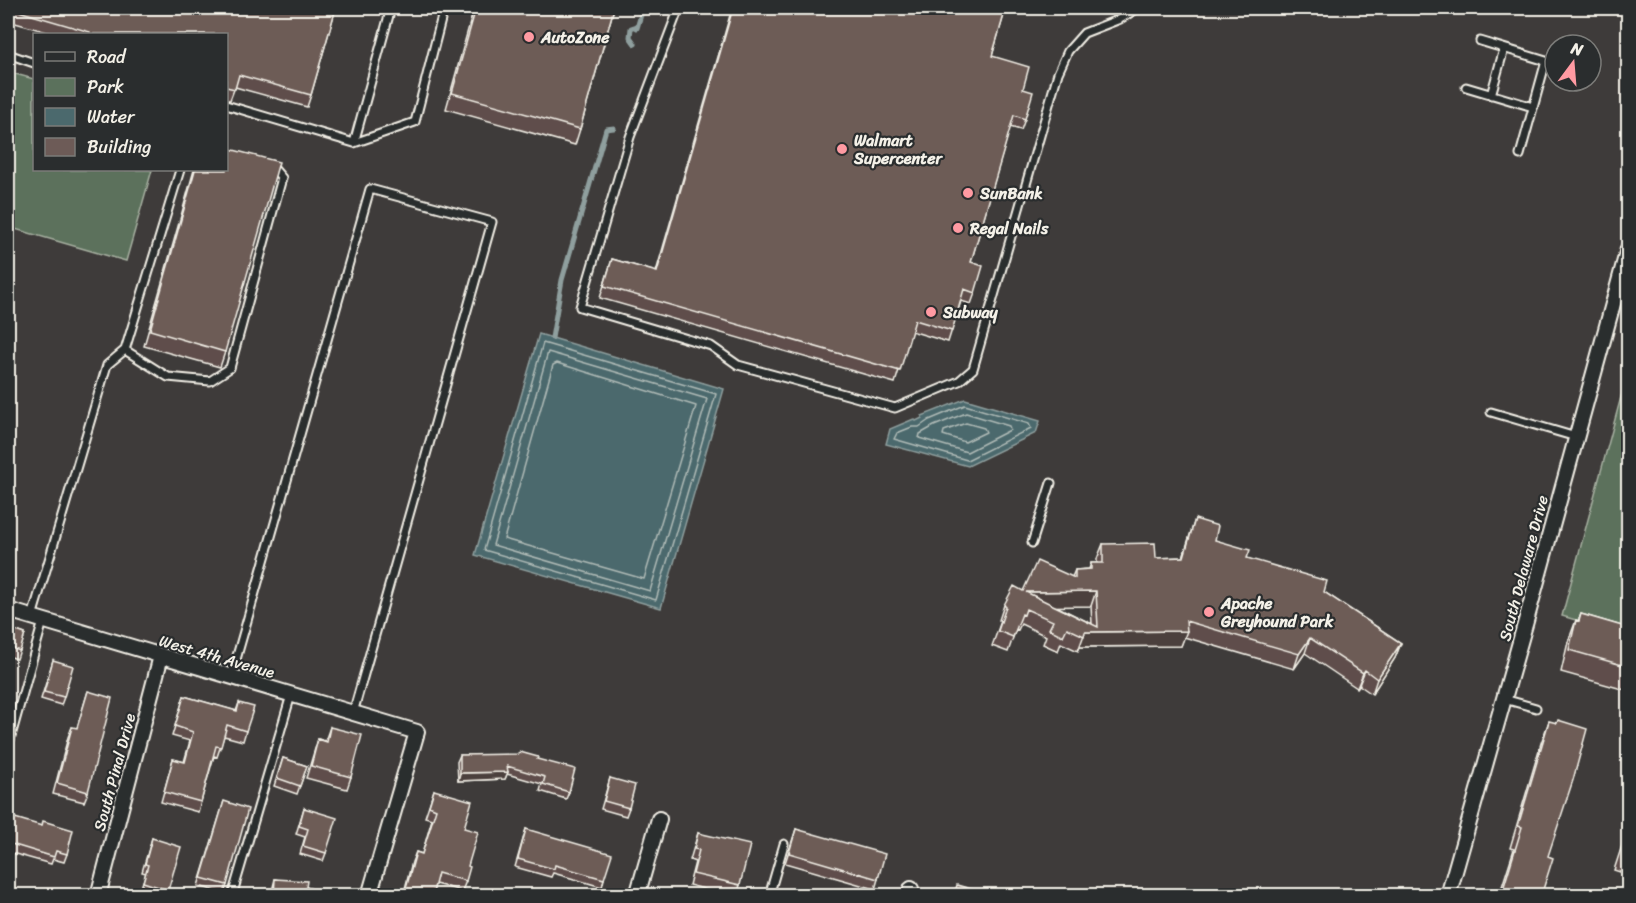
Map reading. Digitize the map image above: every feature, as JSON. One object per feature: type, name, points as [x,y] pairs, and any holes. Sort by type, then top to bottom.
[{"type":"street","name":"South Delaware Drive","points":[[1448,896],[1629,249]]},
{"type":"street","name":"West 4th Avenue","points":[[8,610],[417,732],[369,896]]},
{"type":"street","name":"South Pinal Drive","points":[[98,896],[161,656]]},
{"type":"street","points":[[637,896],[659,819]]},
{"type":"lane","points":[[354,143],[391,8]]},
{"type":"lane","points":[[228,106],[354,143],[414,122],[444,8]]},
{"type":"lane","points":[[679,8],[630,137],[580,307],[711,346],[738,365],[895,408],[959,381],[973,369],[1058,74],[1068,51],[1084,33],[1120,19],[1138,8]]},
{"type":"lane","points":[[1480,41],[1545,61],[1520,155]]},
{"type":"lane","points":[[1491,94],[1504,49]]},
{"type":"lane","points":[[8,54],[33,63]]},
{"type":"lane","points":[[1466,87],[1533,107]]},
{"type":"lane","points":[[125,350],[168,377],[210,381],[230,368],[282,178],[271,165],[260,162]]},
{"type":"lane","points":[[8,747],[38,619],[106,365],[125,350],[180,171]]},
{"type":"lane","points":[[231,677],[370,189],[492,222],[353,713]]},
{"type":"lane","points":[[1491,412],[1576,436]]},
{"type":"lane","points":[[1032,543],[1052,483]]},
{"type":"lane","points":[[232,896],[291,695]]},
{"type":"lane","points":[[1504,699],[1536,708]]},
{"type":"lane","points":[[769,896],[784,844]]},
{"type":"green space","points":[[8,72],[33,79],[33,171],[152,171],[126,261],[8,227]]},
{"type":"green space","points":[[1628,371],[1628,635],[1562,616]]},
{"type":"water","points":[[539,334],[724,389],[661,608],[475,555]]},
{"type":"water","points":[[965,399],[1040,421],[1036,433],[968,466],[886,444],[890,429],[914,419],[916,421],[922,416]]},
{"type":"building","points":[[8,8],[336,8],[311,95],[239,75],[235,89],[228,87],[228,33],[90,32]]},
{"type":"building","points":[[476,8],[614,8],[580,129],[452,93]]},
{"type":"building","points":[[733,8],[1006,8],[992,56],[1029,67],[1023,89],[1033,92],[1025,119],[1014,115],[971,262],[983,266],[975,293],[964,289],[952,331],[915,320],[900,371],[604,286],[612,259],[657,272]]},
{"type":"building","points":[[228,149],[279,162],[225,352],[150,330],[195,171],[228,171]]},
{"type":"building","name":"Apache Greyhound Park","points":[[1195,519],[1218,526],[1215,540],[1250,550],[1247,558],[1327,581],[1324,592],[1401,643],[1377,679],[1365,670],[1363,673],[1310,638],[1299,654],[1186,621],[1187,631],[1085,632],[1084,636],[1067,628],[1063,636],[1049,629],[1053,621],[1026,609],[1013,637],[998,631],[1006,607],[1004,605],[1014,586],[1023,591],[1037,561],[1075,578],[1075,570],[1091,569],[1091,563],[1103,563],[1103,544],[1155,543],[1156,558],[1184,557]],"holes":[[[1096,591],[1098,627],[1026,592]]]},
{"type":"building","points":[[1581,614],[1629,628],[1629,667],[1569,650],[1576,620],[1579,621]]},
{"type":"building","points":[[8,628],[25,634],[20,651],[8,647]]},
{"type":"building","points":[[53,660],[73,666],[64,697],[44,692]]},
{"type":"building","points":[[88,691],[112,698],[88,792],[57,783],[72,727],[77,728]]},
{"type":"building","points":[[184,696],[237,711],[239,703],[254,707],[246,731],[227,725],[221,747],[216,746],[201,802],[164,792],[173,759],[185,762],[193,732],[175,726]]},
{"type":"building","points":[[1558,720],[1587,729],[1548,856],[1553,858],[1541,896],[1501,896],[1522,827],[1518,826],[1549,721],[1557,723]]},
{"type":"building","points":[[330,727],[362,735],[351,777],[311,766],[318,739],[327,742]]},
{"type":"building","points":[[520,752],[575,769],[569,792],[543,784],[545,777],[507,766],[508,772],[460,773],[460,755],[519,754]]},
{"type":"building","points":[[283,758],[307,766],[300,786],[277,778]]},
{"type":"building","points":[[610,778],[635,785],[629,808],[604,801]]},
{"type":"building","points":[[434,790],[472,801],[464,828],[478,832],[468,866],[470,867],[466,881],[438,873],[432,896],[404,896],[416,852],[422,854],[436,809],[429,806]]},
{"type":"building","points":[[224,801],[248,809],[227,885],[201,878]]},
{"type":"building","points":[[304,808],[337,818],[326,853],[303,846],[308,829],[299,826]]},
{"type":"building","points":[[15,818],[42,826],[43,821],[73,830],[67,854],[56,851],[54,857],[8,843]]},
{"type":"building","points":[[1629,825],[1629,850],[1622,848]]},
{"type":"building","points":[[526,829],[612,854],[604,879],[555,865],[554,869],[518,859]]},
{"type":"building","points":[[796,829],[885,854],[878,879],[789,853]]},
{"type":"building","points":[[698,833],[750,845],[740,885],[693,874],[699,850],[694,849]]},
{"type":"building","points":[[152,838],[181,847],[168,890],[143,882]]},
{"type":"building","points":[[275,879],[307,881],[306,887],[334,896],[274,896]]},
{"type":"building","points":[[957,885],[995,896],[954,896]]},
{"type":"building","points":[[554,891],[571,896],[552,896]]},
{"type":"waterway","points":[[637,28],[643,8]]},
{"type":"waterway","points":[[635,44],[630,37],[631,28],[637,26]]},
{"type":"waterway","points":[[552,338],[562,280],[606,129],[614,128]]},
{"type":"place","name":"AutoZone","points":[[529,37]]},
{"type":"place","name":"Walmart Supercenter","points":[[842,149]]},
{"type":"place","name":"SunBank","points":[[968,193]]},
{"type":"place","name":"Regal Nails","points":[[958,228]]},
{"type":"place","name":"Subway","points":[[931,312]]},
{"type":"place","name":"Apache Greyhound Park","points":[[1209,612]]}]
